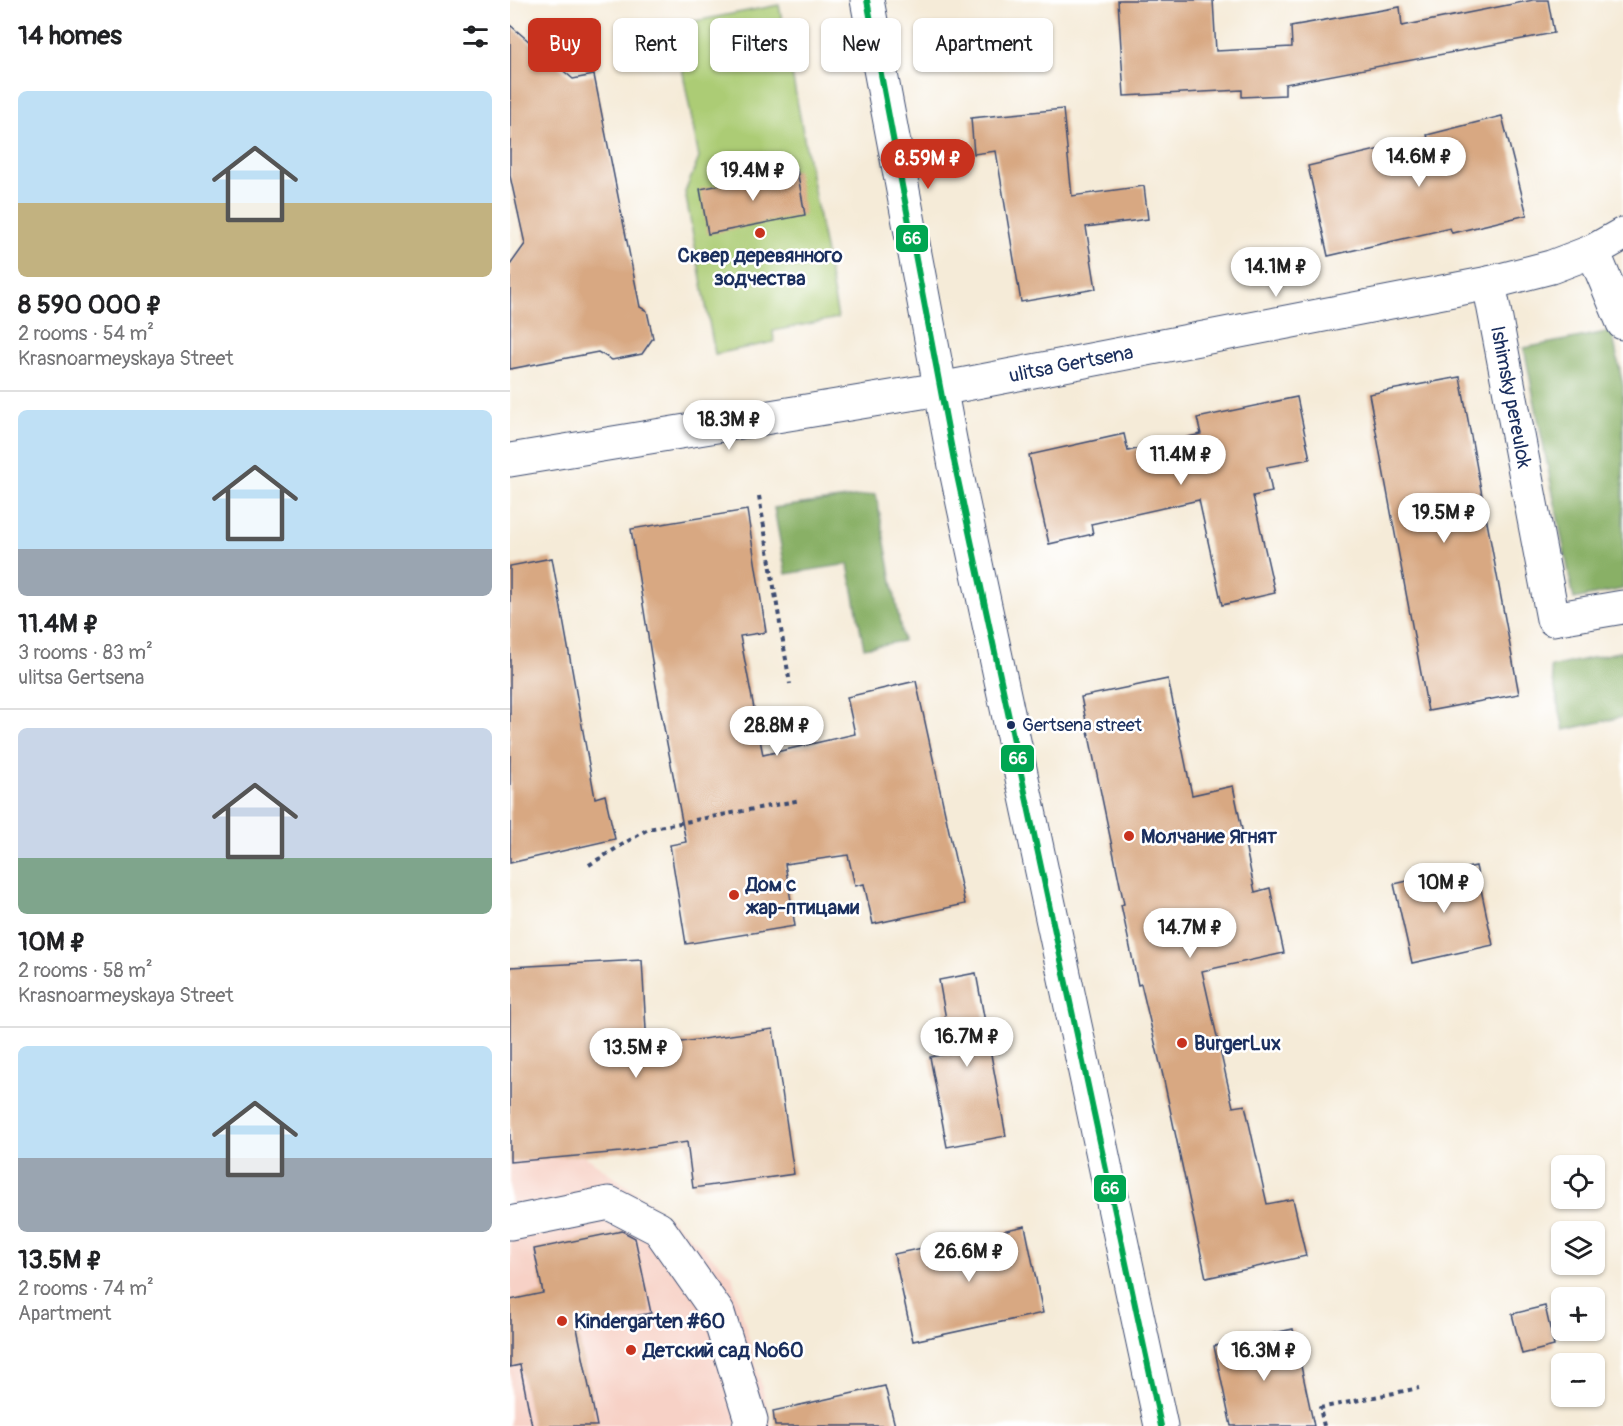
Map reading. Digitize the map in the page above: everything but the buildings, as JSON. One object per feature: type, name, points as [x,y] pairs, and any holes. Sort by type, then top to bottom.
[{"type":"main road","points":[[867,0],[940,389],[1161,1426]]},
{"type":"main road","name":"ulitsa Gertsena","points":[[510,460],[940,389],[1489,283],[1551,267],[1593,251],[1623,234]]},
{"type":"main road","points":[[1593,251],[1623,323]]},
{"type":"main road","name":"Ishimsky pereulok","points":[[1489,283],[1553,619],[1623,607]]},
{"type":"main road","points":[[510,1223],[609,1203],[658,1229],[718,1313],[751,1420],[749,1426]]},
{"type":"path","points":[[759,496],[790,684]]},
{"type":"path","points":[[589,865],[648,829],[801,800]]},
{"type":"path","points":[[1324,1426],[1320,1408],[1419,1388]]},
{"type":"shaded area","name":"Детский сад №60","points":[[584,1155],[667,1216],[732,1275],[772,1426],[510,1426],[510,1162]]},
{"type":"green space","points":[[779,5],[781,18],[711,18]]},
{"type":"green space","points":[[710,18],[710,72],[792,72],[838,318],[773,331],[774,342],[715,354],[685,192],[699,158],[683,72],[698,72],[698,20]]},
{"type":"green space","points":[[1612,331],[1623,386],[1623,589],[1574,599],[1524,348]]},
{"type":"green space","points":[[876,494],[903,641],[864,648],[848,564],[786,574],[774,508]]},
{"type":"green space","points":[[1623,651],[1623,717],[1564,730],[1550,667]]},
{"type":"transit line","name":"66","points":[[867,0],[955,466],[1161,1426]]},
{"type":"place","name":"Сквер деревянного зодчества","points":[[760,233]]},
{"type":"place","name":"Gertsena street","points":[[1011,725]]},
{"type":"place","name":"Молчание Ягнят","points":[[1129,836]]},
{"type":"place","name":"Дом с жар-птицами","points":[[734,895]]},
{"type":"place","name":"BurgerLux","points":[[1182,1043]]},
{"type":"place","name":"Kindergarten #60","points":[[562,1321]]},
{"type":"place","name":"Детский сад №60","points":[[631,1350]]}]
